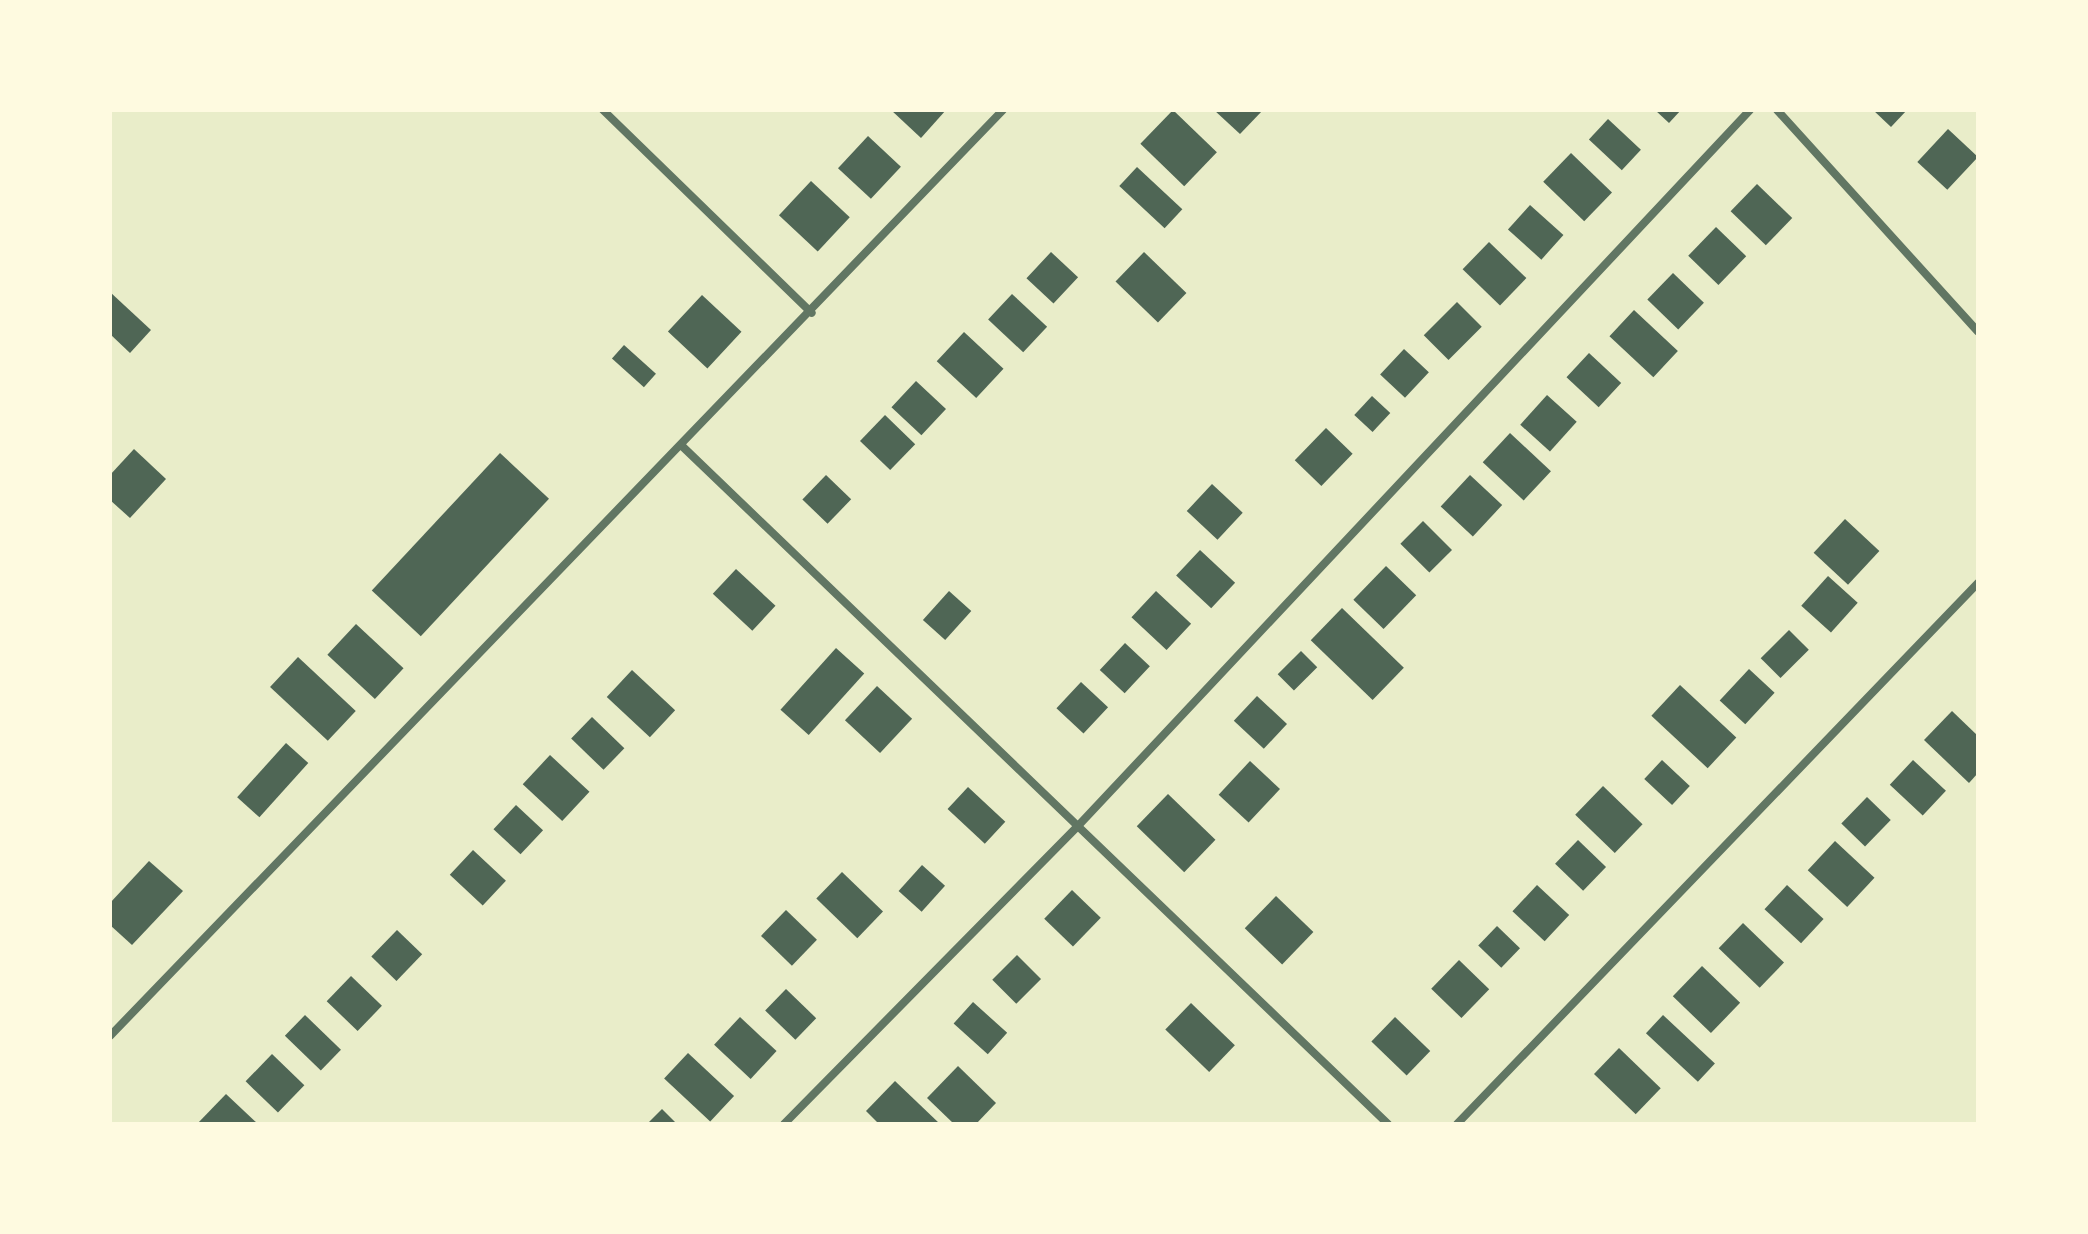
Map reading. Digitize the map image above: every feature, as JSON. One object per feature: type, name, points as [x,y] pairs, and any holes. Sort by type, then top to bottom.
[{"type":"street","points":[[603,110],[812,313]]},
{"type":"street","points":[[110,1036],[812,313],[1003,110]]},
{"type":"street","points":[[784,1124],[1077,827],[1750,110]]},
{"type":"street","points":[[1777,110],[1978,332]]},
{"type":"street","points":[[682,446],[1388,1124]]},
{"type":"street","points":[[1457,1124],[1978,583]]},
{"type":"building","points":[[891,110],[946,110],[921,138]]},
{"type":"building","points":[[1173,110],[1217,152],[1184,186],[1140,144]]},
{"type":"building","points":[[1214,110],[1263,110],[1240,134]]},
{"type":"building","points":[[1655,110],[1681,110],[1669,123]]},
{"type":"building","points":[[1873,110],[1907,110],[1891,127]]},
{"type":"building","points":[[1608,119],[1641,150],[1622,170],[1589,139]]},
{"type":"building","points":[[1948,129],[1978,157],[1947,190],[1917,162]]},
{"type":"building","points":[[868,136],[901,167],[871,199],[838,168]]},
{"type":"building","points":[[1571,153],[1612,193],[1584,221],[1543,182]]},
{"type":"building","points":[[1137,167],[1182,209],[1165,228],[1119,186]]},
{"type":"building","points":[[811,181],[850,217],[818,252],[779,215]]},
{"type":"building","points":[[1757,184],[1792,218],[1766,245],[1731,211]]},
{"type":"building","points":[[1530,205],[1563,235],[1541,260],[1508,230]]},
{"type":"building","points":[[1716,227],[1746,256],[1718,285],[1688,256]]},
{"type":"building","points":[[1489,242],[1526,278],[1500,305],[1463,269]]},
{"type":"building","points":[[1051,252],[1078,277],[1054,304],[1026,278]]},
{"type":"building","points":[[1144,252],[1186,293],[1158,322],[1116,281]]},
{"type":"building","points":[[1673,273],[1704,303],[1678,329],[1647,300]]},
{"type":"building","points":[[110,292],[151,330],[130,353],[110,334]]},
{"type":"building","points":[[1012,294],[1047,327],[1023,352],[988,320]]},
{"type":"building","points":[[702,295],[741,332],[707,368],[668,332]]},
{"type":"building","points":[[1457,302],[1482,327],[1449,360],[1424,335]]},
{"type":"building","points":[[1634,310],[1678,351],[1653,377],[1609,336]]},
{"type":"building","points":[[964,332],[1003,369],[976,398],[937,361]]},
{"type":"building","points":[[624,345],[656,374],[644,387],[612,358]]},
{"type":"building","points":[[1404,349],[1429,372],[1405,398],[1380,375]]},
{"type":"building","points":[[1589,353],[1621,383],[1599,407],[1566,377]]},
{"type":"building","points":[[916,381],[946,409],[921,435],[891,407]]},
{"type":"building","points":[[1547,395],[1577,422],[1550,451],[1520,425]]},
{"type":"building","points":[[1372,396],[1390,413],[1373,432],[1354,415]]},
{"type":"building","points":[[885,415],[915,444],[890,470],[860,441]]},
{"type":"building","points":[[1326,428],[1353,454],[1321,486],[1295,460]]},
{"type":"building","points":[[1510,433],[1551,471],[1524,500],[1483,462]]},
{"type":"building","points":[[134,449],[166,479],[130,518],[110,500],[110,475]]},
{"type":"building","points":[[500,453],[549,499],[421,636],[372,590]]},
{"type":"building","points":[[826,475],[851,499],[828,524],[802,499]]},
{"type":"building","points":[[1470,475],[1502,505],[1473,536],[1441,506]]},
{"type":"building","points":[[1212,484],[1243,513],[1217,540],[1187,511]]},
{"type":"building","points":[[1845,519],[1879,551],[1848,585],[1814,553]]},
{"type":"building","points":[[1423,521],[1452,550],[1429,573],[1400,544]]},
{"type":"building","points":[[1200,550],[1235,583],[1211,608],[1176,576]]},
{"type":"building","points":[[1386,566],[1416,595],[1384,629],[1353,600]]},
{"type":"building","points":[[736,569],[775,606],[752,631],[713,594]]},
{"type":"building","points":[[1828,576],[1858,603],[1831,632],[1801,606]]},
{"type":"building","points":[[949,591],[971,611],[945,640],[923,620]]},
{"type":"building","points":[[1156,591],[1191,624],[1167,650],[1131,617]]},
{"type":"building","points":[[1342,608],[1404,668],[1373,700],[1311,640]]},
{"type":"building","points":[[356,624],[404,668],[375,699],[327,655]]},
{"type":"building","points":[[1789,630],[1809,650],[1781,678],[1761,658]]},
{"type":"building","points":[[1125,643],[1150,666],[1125,693],[1100,670]]},
{"type":"building","points":[[836,648],[864,673],[809,735],[780,710]]},
{"type":"building","points":[[1301,651],[1317,667],[1294,691],[1278,674]]},
{"type":"building","points":[[298,657],[356,711],[328,741],[270,687]]},
{"type":"building","points":[[1749,669],[1775,693],[1745,724],[1720,700]]},
{"type":"building","points":[[632,670],[675,710],[650,737],[607,697]]},
{"type":"building","points":[[1081,682],[1108,707],[1084,734],[1056,708]]},
{"type":"building","points":[[1680,685],[1736,738],[1708,768],[1651,716]]},
{"type":"building","points":[[877,686],[912,719],[880,753],[845,720]]},
{"type":"building","points":[[1257,696],[1287,724],[1264,749],[1234,721]]},
{"type":"building","points":[[1952,711],[1978,736],[1978,773],[1969,783],[1924,740]]},
{"type":"building","points":[[592,717],[624,748],[604,770],[571,739]]},
{"type":"building","points":[[286,743],[308,763],[259,817],[237,797]]},
{"type":"building","points":[[550,755],[589,792],[562,821],[523,784]]},
{"type":"building","points":[[1662,760],[1690,786],[1672,805],[1644,779]]},
{"type":"building","points":[[1913,760],[1946,791],[1923,816],[1890,785]]},
{"type":"building","points":[[1250,761],[1280,789],[1249,823],[1219,795]]},
{"type":"building","points":[[1603,786],[1643,824],[1615,853],[1575,815]]},
{"type":"building","points":[[968,787],[1005,822],[985,844],[948,809]]},
{"type":"building","points":[[1168,794],[1215,840],[1184,872],[1137,826]]},
{"type":"building","points":[[1867,797],[1891,820],[1865,847],[1841,824]]},
{"type":"building","points":[[516,805],[543,830],[521,854],[493,829]]},
{"type":"building","points":[[1578,840],[1606,867],[1583,891],[1555,864]]},
{"type":"building","points":[[1835,841],[1874,878],[1847,907],[1808,870]]},
{"type":"building","points":[[473,850],[506,881],[483,906],[450,875]]},
{"type":"building","points":[[149,861],[183,891],[132,945],[110,925],[110,903]]},
{"type":"building","points":[[922,865],[945,886],[922,912],[899,891]]},
{"type":"building","points":[[842,872],[883,912],[857,938],[816,899]]},
{"type":"building","points":[[1537,885],[1569,915],[1545,941],[1512,911]]},
{"type":"building","points":[[1787,885],[1824,919],[1801,943],[1764,909]]},
{"type":"building","points":[[1072,890],[1101,918],[1073,947],[1044,919]]},
{"type":"building","points":[[1276,896],[1313,932],[1282,964],[1245,928]]},
{"type":"building","points":[[786,910],[817,940],[792,966],[761,936]]},
{"type":"building","points":[[1743,923],[1784,963],[1760,988],[1719,948]]},
{"type":"building","points":[[1497,926],[1520,948],[1501,968],[1478,945]]},
{"type":"building","points":[[397,930],[422,954],[396,981],[371,957]]},
{"type":"building","points":[[1017,955],[1041,979],[1016,1004],[992,980]]},
{"type":"building","points":[[1459,960],[1489,989],[1461,1018],[1431,989]]},
{"type":"building","points":[[1702,966],[1740,1003],[1711,1033],[1673,996]]},
{"type":"building","points":[[351,976],[382,1006],[358,1031],[327,1001]]},
{"type":"building","points":[[786,989],[816,1018],[795,1040],[765,1011]]},
{"type":"building","points":[[973,1002],[1007,1033],[988,1054],[954,1024]]},
{"type":"building","points":[[1191,1003],[1235,1045],[1209,1072],[1165,1030]]},
{"type":"building","points":[[305,1015],[341,1050],[321,1071],[285,1036]]},
{"type":"building","points":[[1663,1015],[1715,1063],[1698,1082],[1646,1033]]},
{"type":"building","points":[[740,1017],[777,1051],[751,1079],[714,1045]]},
{"type":"building","points":[[1395,1017],[1430,1051],[1407,1075],[1371,1041]]},
{"type":"building","points":[[1619,1048],[1661,1088],[1636,1114],[1594,1074]]},
{"type":"building","points":[[688,1053],[734,1096],[710,1122],[664,1079]]},
{"type":"building","points":[[272,1054],[304,1085],[278,1113],[246,1081]]},
{"type":"building","points":[[958,1066],[996,1103],[976,1124],[954,1124],[927,1098]]},
{"type":"building","points":[[895,1081],[940,1124],[879,1124],[866,1111]]},
{"type":"building","points":[[226,1094],[258,1124],[197,1124]]},
{"type":"building","points":[[662,1109],[677,1124],[647,1124]]}]
